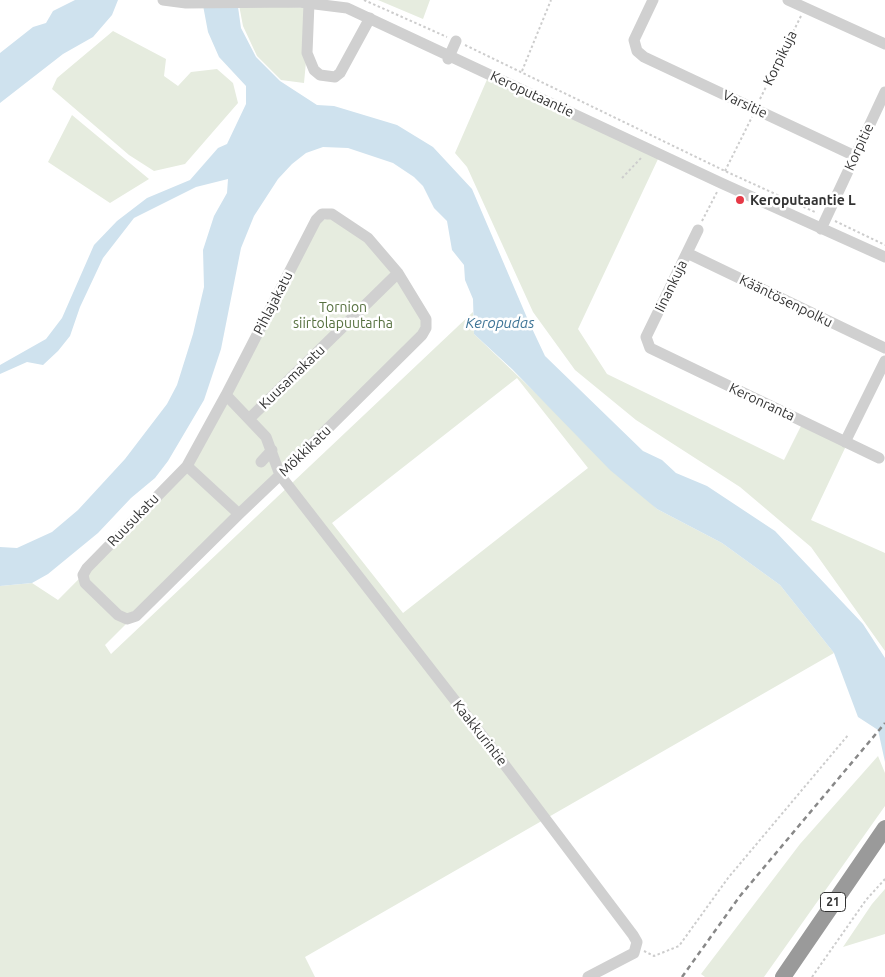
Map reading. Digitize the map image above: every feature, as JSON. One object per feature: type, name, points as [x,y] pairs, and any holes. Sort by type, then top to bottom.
[{"type":"highway","name":"21","points":[[783,977],[885,828]]},
{"type":"street","name":"Keroputaantie","points":[[163,0],[186,3],[313,2],[347,8],[721,183],[885,256]]},
{"type":"street","name":"Varsitie","points":[[653,0],[634,40],[637,50],[644,57],[855,156]]},
{"type":"street","points":[[788,0],[885,44]]},
{"type":"street","points":[[313,2],[307,53],[314,70],[320,75],[335,77],[340,73],[370,18]]},
{"type":"street","points":[[449,57],[456,41]]},
{"type":"street","name":"Korpitie","points":[[821,228],[885,92]]},
{"type":"street","name":"Pihlajakatu","points":[[226,395],[316,220],[322,214],[332,214],[368,238],[398,272]]},
{"type":"street","name":"Iinankuja","points":[[647,343],[646,337],[698,230]]},
{"type":"street","name":"Kääntösenpolku","points":[[686,253],[885,348]]},
{"type":"street","name":"Kuusamakatu","points":[[250,418],[398,272]]},
{"type":"street","name":"Mökkikatu","points":[[136,616],[422,335],[426,328],[426,319],[398,272]]},
{"type":"street","name":"Keronranta","points":[[647,343],[654,351],[879,458]]},
{"type":"street","points":[[845,442],[885,361]]},
{"type":"street","points":[[239,514],[186,466],[226,395],[266,436],[280,475]]},
{"type":"street","points":[[261,462],[272,450]]},
{"type":"street","name":"Ruusukatu","points":[[136,616],[127,619],[118,615],[85,583],[83,574],[186,466]]},
{"type":"street","name":"Kaakkurintie","points":[[280,475],[525,791],[633,935],[637,948]]},
{"type":"street","points":[[588,977],[629,958],[637,948]]},
{"type":"path","points":[[364,0],[522,71],[725,171],[885,245]]},
{"type":"path","points":[[522,71],[551,0]]},
{"type":"path","name":"Korpikuja","points":[[698,230],[805,8]]},
{"type":"path","points":[[622,178],[649,148]]},
{"type":"path","points":[[637,948],[654,956],[679,946],[728,878],[849,734]]},
{"type":"path","points":[[812,977],[866,900],[885,879]]},
{"type":"green space","points":[[378,0],[430,0],[423,19]]},
{"type":"green space","points":[[239,5],[311,8],[304,83],[281,80],[257,56],[243,26]]},
{"type":"green space","points":[[113,31],[166,59],[164,76],[178,86],[191,72],[217,69],[233,83],[238,103],[185,164],[154,171],[129,155],[52,89],[57,78]]},
{"type":"green space","points":[[489,75],[658,159],[578,329],[607,374],[784,460],[802,424],[846,446],[811,520],[885,553],[885,651],[811,547],[740,487],[636,420],[575,370],[533,312],[467,167],[455,153]]},
{"type":"green space","points":[[72,115],[149,179],[110,203],[48,162]]},
{"type":"green space","name":"Tornion siirtolapuutarha","points":[[332,218],[366,240],[393,271],[423,319],[423,327],[105,645],[111,654],[473,312],[474,334],[657,509],[722,543],[780,585],[834,653],[305,957],[315,977],[0,977],[0,586],[32,583],[58,600],[187,470],[318,221]],"holes":[[[517,378],[588,468],[403,613],[332,523]]]},
{"type":"green space","points":[[878,756],[885,773],[885,806],[764,977],[705,977],[701,974],[800,844]]},
{"type":"green space","points":[[885,889],[885,934],[843,947],[872,904]]},
{"type":"water","points":[[75,0],[118,0],[112,15],[93,37],[63,54],[0,103],[0,53],[33,27],[46,23],[53,11]]},
{"type":"water","name":"Keropudas","points":[[202,0],[237,0],[241,28],[256,57],[280,81],[317,105],[334,106],[397,125],[433,147],[472,189],[545,356],[643,451],[662,460],[676,473],[707,486],[775,531],[863,624],[885,658],[885,762],[878,730],[858,717],[834,653],[780,585],[722,543],[657,509],[610,470],[512,369],[474,334],[473,299],[465,280],[464,265],[452,250],[447,221],[434,208],[423,186],[414,177],[393,163],[348,148],[323,147],[306,153],[278,179],[254,216],[241,248],[221,349],[204,400],[168,461],[155,478],[131,498],[98,533],[48,574],[32,583],[0,586],[0,547],[17,548],[52,532],[78,510],[125,459],[167,404],[177,385],[193,334],[204,287],[203,250],[214,216],[227,193],[228,179],[196,187],[134,218],[103,258],[80,307],[70,336],[58,351],[43,365],[27,362],[0,374],[0,365],[46,339],[62,318],[94,245],[117,221],[147,198],[190,180],[218,148],[227,144],[246,104],[246,86],[219,57],[208,32]]},
{"type":"railway","points":[[682,977],[740,896],[885,723]]},
{"type":"place","name":"Keroputaantie L","points":[[740,200]]}]
